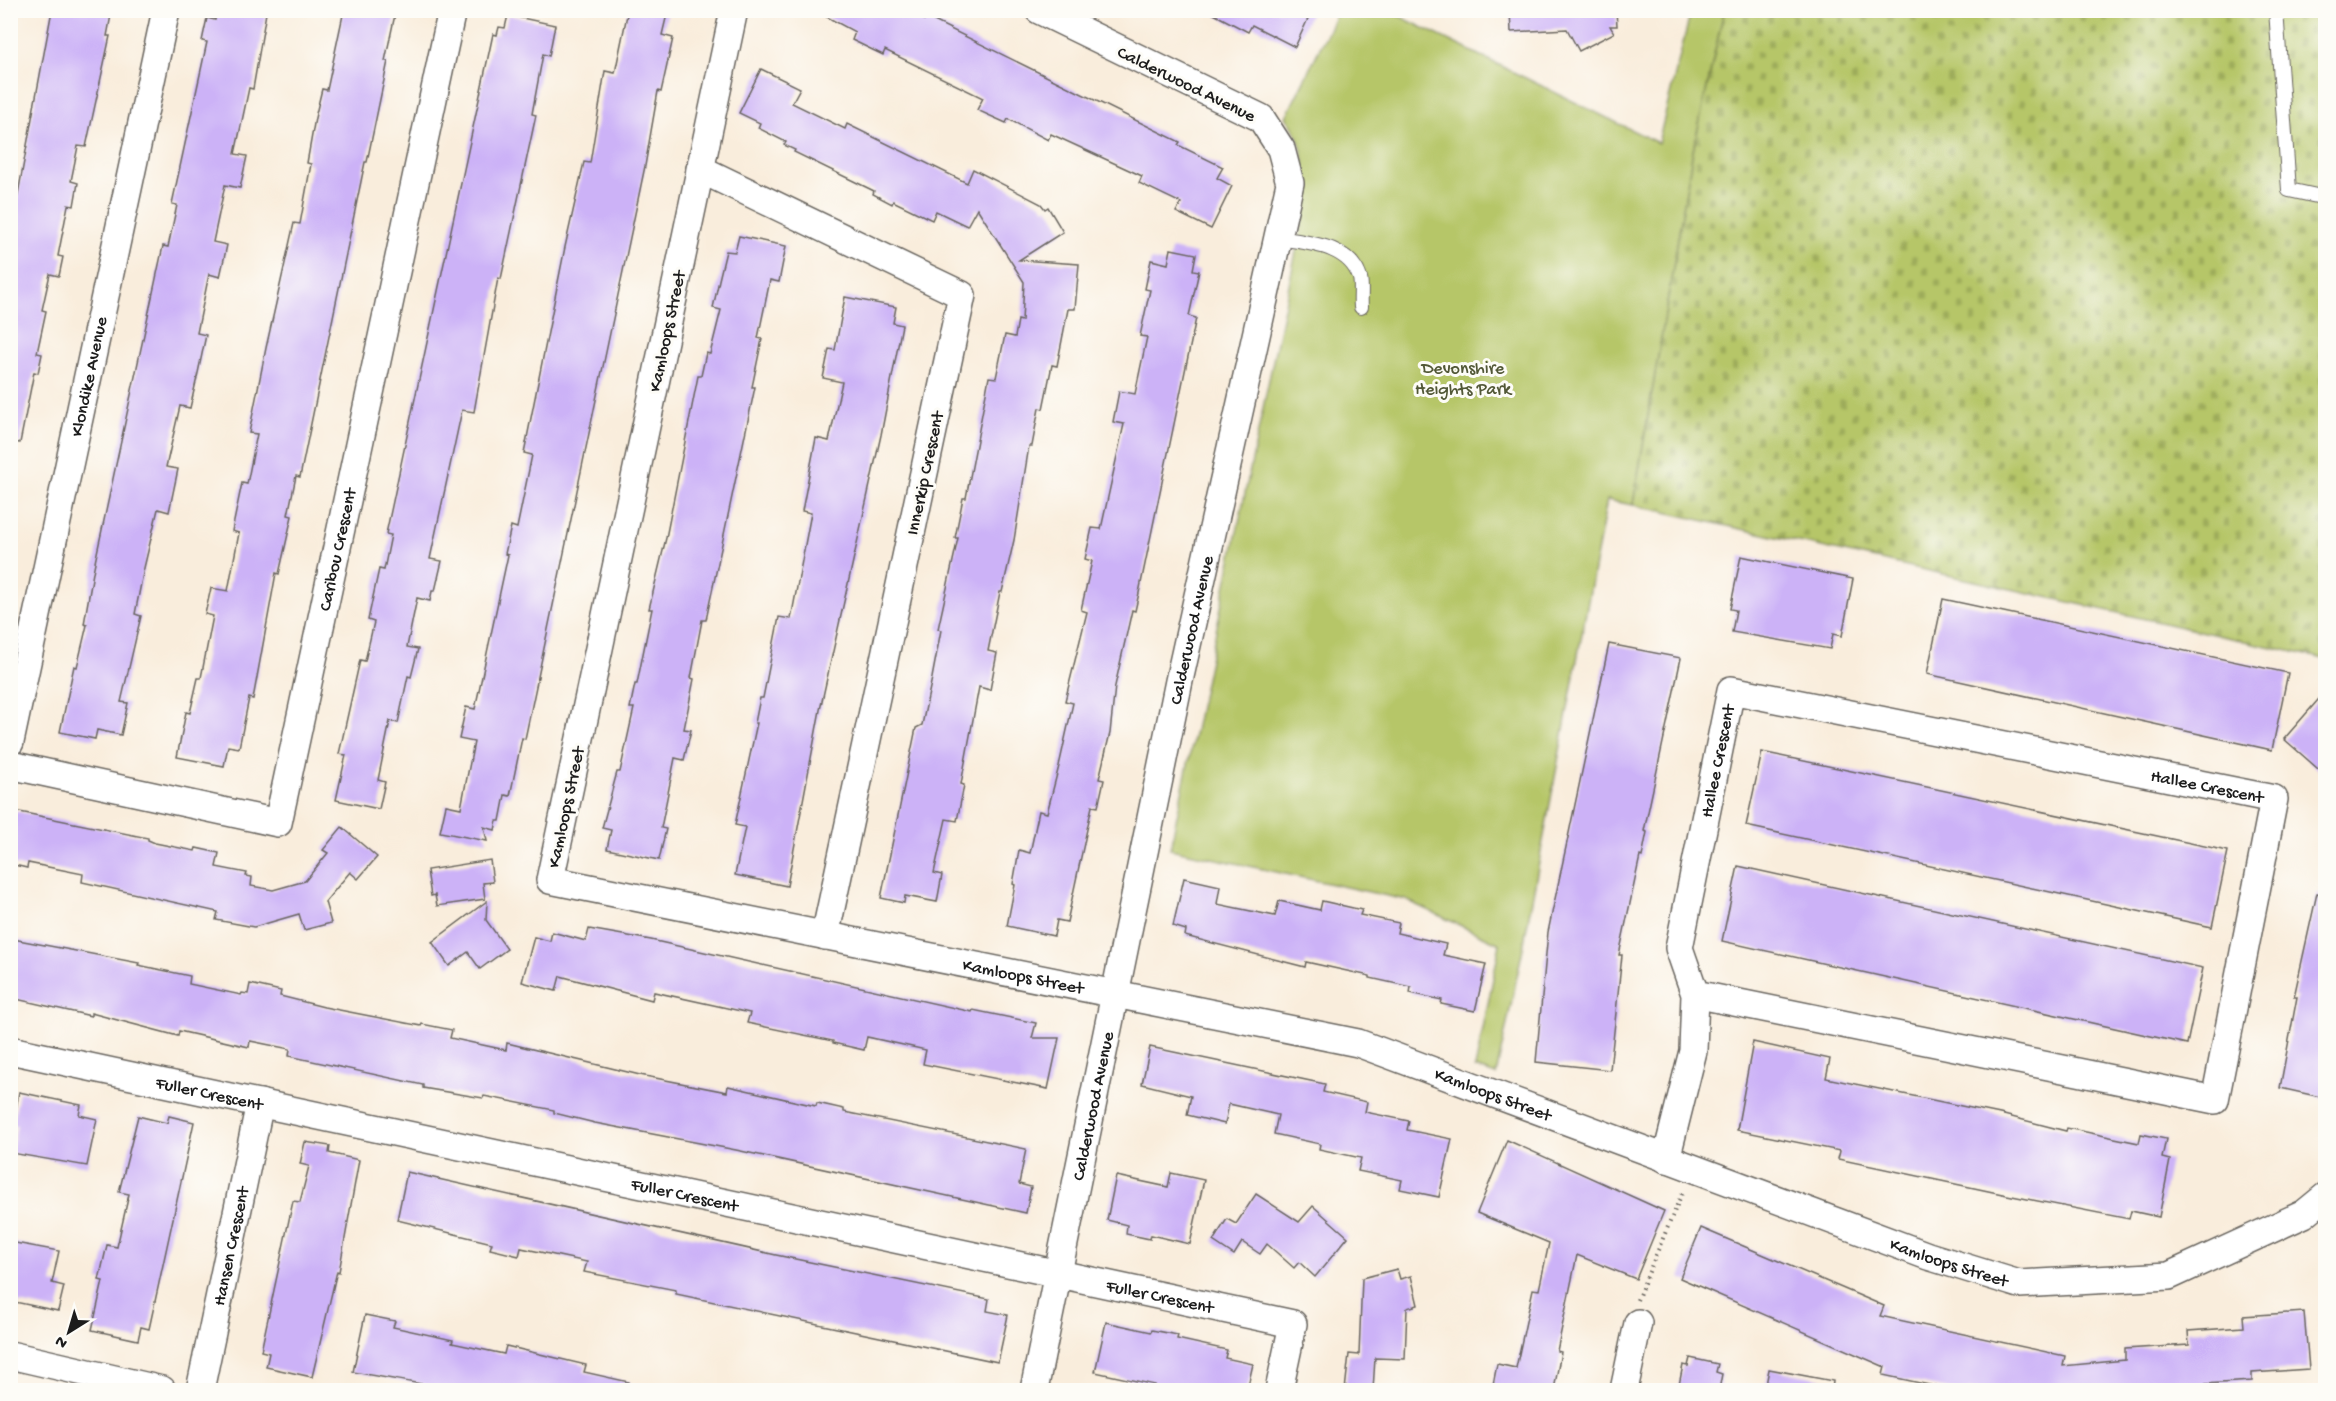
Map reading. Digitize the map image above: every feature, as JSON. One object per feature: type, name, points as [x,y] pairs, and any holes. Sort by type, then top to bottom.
[{"type":"street","name":"Klondike Avenue","points":[[10,742],[166,10]]},
{"type":"street","name":"Caribou Crescent","points":[[10,765],[278,823],[452,10]]},
{"type":"street","name":"Kamloops Street","points":[[734,10],[550,880],[1358,1043],[1928,1256],[2019,1284],[2169,1276],[2304,1214],[2325,1197]]},
{"type":"street","name":"Calderwood Avenue","points":[[1034,1390],[1179,681],[1290,183],[1281,149],[1261,118],[1039,10]]},
{"type":"street","name":"Innerkip Crescent","points":[[700,169],[962,295],[825,936]]},
{"type":"street","name":"Hallee Crescent","points":[[1666,1159],[1693,1051],[1695,994],[1679,948],[1731,690],[2274,799],[2215,1100],[1695,994]]},
{"type":"street","name":"Fuller Crescent","points":[[10,1050],[1293,1324],[1279,1390]]},
{"type":"street","name":"Hansen Crescent","points":[[200,1390],[260,1103]]},
{"type":"street","points":[[1624,1390],[1636,1315]]},
{"type":"street","points":[[10,1355],[162,1390]]},
{"type":"lane","points":[[2276,10],[2289,190],[2325,198]]},
{"type":"lane","points":[[1278,238],[1330,247],[1349,261],[1360,278],[1361,307]]},
{"type":"path","points":[[1636,1315],[1683,1191]]},
{"type":"green space","name":"Devonshire Heights Park","points":[[1338,11],[1389,11],[1658,143],[1691,11],[1724,11],[1692,156],[1633,505],[1607,500],[1522,953],[1496,1075],[1475,1068],[1500,944],[1406,900],[1170,849],[1305,209],[1305,172],[1302,149],[1286,117]]},
{"type":"green space","points":[[1724,11],[2325,11],[2325,659],[1633,505],[1692,156]]},
{"type":"building","points":[[52,10],[112,10],[107,36],[110,36],[86,147],[78,146],[71,181],[78,183],[74,206],[68,205],[58,256],[63,257],[59,276],[50,274],[42,310],[46,311],[37,353],[42,354],[38,373],[34,372],[20,443],[10,442],[10,237]]},
{"type":"building","points":[[217,10],[266,13],[253,89],[249,88],[235,154],[247,156],[240,188],[225,185],[213,242],[227,245],[220,277],[209,274],[197,333],[206,335],[198,373],[190,408],[180,406],[166,467],[178,469],[169,512],[158,509],[144,568],[135,614],[141,616],[121,702],[128,703],[121,735],[97,730],[95,739],[60,732],[74,666],[77,667],[87,625],[84,624],[94,567],[163,246],[168,247],[177,205],[172,204],[207,42],[202,41],[207,18],[215,20]]},
{"type":"building","points":[[344,10],[396,10],[385,61],[388,61],[300,477],[296,476],[288,515],[292,516],[279,574],[276,573],[253,699],[249,698],[239,748],[228,746],[224,766],[177,757],[186,712],[190,713],[198,678],[201,678],[213,616],[205,614],[211,588],[228,591],[239,533],[232,531],[242,483],[247,484],[257,434],[249,433],[294,223],[300,224],[311,164],[307,163],[315,118],[322,89],[327,90]]},
{"type":"building","points":[[628,10],[668,10],[662,35],[673,38],[661,92],[658,91],[645,166],[525,739],[522,738],[510,796],[505,795],[500,821],[497,821],[495,830],[484,827],[487,841],[440,832],[446,805],[461,808],[474,742],[459,739],[466,707],[475,709],[508,555],[505,554],[511,526],[517,528],[532,455],[524,453],[565,247],[584,162],[590,163],[605,71],[615,73]]},
{"type":"building","points":[[814,10],[905,10],[924,20],[926,17],[1180,142],[1178,145],[1223,167],[1217,178],[1232,186],[1211,229],[1176,212],[1181,203],[1139,183],[1142,176],[1051,134],[1048,140],[1008,119],[1006,123],[977,110],[983,98],[885,50],[883,55],[852,40],[855,32]]},
{"type":"building","points":[[1206,10],[1312,10],[1295,47],[1252,25],[1248,32]]},
{"type":"building","points":[[1510,10],[1616,10],[1617,26],[1610,26],[1614,33],[1579,51],[1567,29],[1511,32]]},
{"type":"building","points":[[508,15],[555,25],[549,56],[543,54],[532,114],[536,115],[501,279],[498,278],[474,412],[462,410],[430,559],[442,561],[435,591],[432,591],[430,601],[417,598],[407,647],[418,649],[411,677],[408,676],[398,723],[390,721],[378,780],[385,782],[379,809],[336,800],[346,755],[339,754],[360,660],[365,661],[374,622],[368,620],[379,569],[384,570],[391,535],[386,534],[493,34],[497,35],[499,27],[505,28]]},
{"type":"building","points":[[761,69],[800,88],[792,103],[845,129],[847,124],[967,183],[973,169],[1041,204],[1045,209],[1048,207],[1063,232],[1019,260],[1079,264],[1075,309],[1068,309],[1057,366],[1052,365],[1043,409],[1039,408],[1032,446],[1029,446],[1014,540],[988,651],[997,653],[990,690],[979,687],[961,784],[964,785],[957,821],[946,819],[934,873],[942,875],[937,902],[905,896],[904,903],[881,898],[916,728],[922,725],[932,678],[941,630],[938,629],[958,538],[955,538],[963,498],[966,498],[989,377],[996,378],[1005,335],[1015,337],[1018,320],[1022,321],[1024,282],[977,208],[967,226],[936,211],[932,220],[893,201],[892,204],[873,194],[874,191],[794,152],[795,150],[784,145],[786,142],[758,128],[760,123],[739,113]]},
{"type":"building","points":[[739,236],[786,246],[779,282],[770,280],[758,338],[762,339],[752,387],[755,387],[706,620],[702,620],[691,678],[694,679],[684,729],[691,730],[684,760],[675,758],[661,828],[666,829],[659,860],[607,849],[611,830],[602,828],[617,772],[620,772],[634,708],[630,708],[652,609],[649,609],[666,538],[698,376],[701,376],[706,353],[710,354],[721,310],[713,308],[719,280],[726,251],[735,252]]},
{"type":"building","points":[[1171,249],[1196,254],[1193,270],[1199,271],[1189,316],[1196,318],[1139,593],[1135,611],[1132,610],[1115,686],[1110,733],[1099,779],[1104,780],[1098,807],[1092,806],[1067,922],[1057,920],[1054,936],[1007,926],[1015,885],[1013,884],[1019,850],[1030,853],[1039,811],[1047,813],[1073,703],[1065,701],[1087,612],[1081,610],[1092,561],[1085,559],[1092,528],[1101,529],[1124,424],[1113,422],[1119,391],[1135,394],[1147,337],[1140,336],[1150,290],[1145,289],[1151,260],[1168,264]]},
{"type":"building","points":[[845,297],[896,307],[893,323],[902,325],[881,435],[820,710],[787,886],[735,875],[745,827],[735,825],[757,723],[755,723],[760,698],[763,698],[779,617],[791,619],[811,513],[802,511],[816,438],[829,441],[842,382],[823,378],[829,349],[835,350]]},
{"type":"building","points":[[1741,556],[1853,579],[1842,636],[1833,634],[1830,649],[1732,632],[1736,610],[1730,609]]},
{"type":"building","points":[[1943,599],[2288,673],[2272,750],[1927,674]]},
{"type":"building","points":[[1609,644],[1681,658],[1644,831],[1647,832],[1642,857],[1640,856],[1619,955],[1622,955],[1610,1070],[1536,1062],[1548,932]]},
{"type":"building","points":[[2325,692],[2325,775],[2284,739]]},
{"type":"building","points":[[1762,752],[2228,851],[2212,927],[1746,826]]},
{"type":"building","points":[[10,810],[148,838],[155,843],[219,853],[216,867],[247,873],[246,876],[252,877],[251,886],[273,890],[305,881],[328,853],[323,850],[342,827],[377,857],[358,879],[350,872],[325,902],[331,923],[304,930],[299,914],[254,927],[216,920],[218,912],[82,882],[83,874],[28,863],[27,868],[10,864]]},
{"type":"building","points":[[490,860],[493,882],[483,883],[485,899],[437,906],[435,895],[431,896],[427,870]]},
{"type":"building","points":[[1738,866],[2203,968],[2187,1044],[1722,941]]},
{"type":"building","points":[[1184,878],[1220,886],[1217,904],[1275,916],[1279,901],[1320,910],[1322,901],[1362,910],[1360,915],[1399,923],[1397,933],[1446,944],[1443,955],[1486,964],[1475,1011],[1441,1004],[1442,1000],[1410,993],[1411,987],[1370,978],[1370,976],[1306,962],[1305,967],[1185,936],[1186,930],[1173,926]]},
{"type":"building","points":[[2317,893],[2325,894],[2325,1098],[2280,1088],[2297,997],[2294,997]]},
{"type":"building","points":[[487,901],[486,920],[507,949],[480,969],[468,952],[449,966],[432,942]]},
{"type":"building","points":[[589,929],[651,940],[972,1012],[973,1010],[1036,1023],[1032,1038],[1059,1038],[1048,1089],[923,1064],[926,1050],[867,1037],[864,1050],[747,1023],[750,1013],[654,992],[652,1000],[560,976],[556,991],[522,982],[534,937],[550,941],[552,932],[586,941]]},
{"type":"building","points":[[13,939],[139,963],[138,965],[190,976],[189,984],[241,995],[242,993],[248,994],[250,984],[281,991],[280,996],[324,1007],[452,1030],[450,1038],[506,1050],[507,1043],[640,1075],[727,1092],[728,1086],[816,1106],[817,1103],[844,1109],[844,1112],[1026,1149],[1019,1184],[1031,1187],[1026,1213],[736,1150],[595,1123],[554,1113],[554,1110],[484,1096],[483,1098],[423,1088],[423,1085],[289,1056],[290,1049],[250,1041],[249,1047],[179,1031],[178,1036],[91,1013],[91,1016],[16,999],[17,993],[10,991]]},
{"type":"building","points":[[1753,1042],[1830,1059],[1826,1078],[2000,1114],[2066,1131],[2067,1128],[2139,1143],[2141,1134],[2166,1139],[2162,1158],[2170,1160],[2159,1217],[2131,1211],[2129,1219],[2007,1195],[1838,1159],[1840,1151],[1737,1130]]},
{"type":"building","points":[[1150,1047],[1325,1084],[1323,1092],[1367,1102],[1365,1112],[1409,1121],[1407,1130],[1452,1139],[1439,1197],[1400,1189],[1402,1180],[1358,1171],[1361,1158],[1319,1149],[1320,1144],[1274,1134],[1278,1115],[1229,1104],[1225,1124],[1187,1115],[1191,1096],[1142,1084]]},
{"type":"building","points":[[19,1092],[81,1105],[79,1115],[97,1119],[87,1166],[11,1153],[17,1125],[13,1125]]},
{"type":"building","points":[[138,1116],[167,1123],[169,1116],[194,1122],[149,1329],[141,1327],[138,1340],[92,1330],[103,1281],[99,1280],[107,1245],[117,1247],[129,1194],[119,1192]]},
{"type":"building","points":[[1507,1140],[1664,1211],[1636,1279],[1577,1255],[1557,1351],[1561,1352],[1554,1390],[1492,1390],[1497,1364],[1516,1368],[1533,1289],[1539,1290],[1549,1243],[1477,1213]]},
{"type":"building","points":[[305,1142],[330,1146],[329,1153],[359,1160],[339,1272],[337,1271],[312,1377],[266,1367],[269,1353],[261,1351],[293,1201],[300,1202],[309,1166],[300,1164]]},
{"type":"building","points":[[407,1172],[776,1255],[989,1299],[987,1311],[1008,1315],[998,1362],[676,1294],[676,1290],[584,1272],[587,1262],[521,1248],[519,1256],[490,1249],[492,1243],[397,1220]]},
{"type":"building","points":[[1171,1173],[1204,1180],[1190,1244],[1151,1235],[1150,1239],[1126,1234],[1127,1225],[1107,1220],[1116,1176],[1168,1187]]},
{"type":"building","points":[[1256,1194],[1299,1222],[1313,1206],[1348,1237],[1315,1277],[1299,1262],[1294,1268],[1267,1244],[1260,1254],[1242,1242],[1234,1255],[1213,1241],[1227,1219],[1236,1224]]},
{"type":"building","points":[[1701,1228],[1884,1306],[1880,1316],[2065,1356],[2063,1366],[2125,1360],[2125,1349],[2189,1345],[2188,1331],[2244,1327],[2243,1316],[2304,1312],[2309,1369],[2252,1373],[2252,1381],[2189,1385],[2189,1390],[1952,1390],[1883,1375],[1885,1367],[1680,1278]]},
{"type":"building","points":[[10,1242],[59,1251],[52,1283],[64,1286],[58,1311],[10,1301]]},
{"type":"building","points":[[1397,1269],[1400,1279],[1411,1276],[1418,1305],[1407,1308],[1405,1359],[1375,1358],[1373,1390],[1345,1390],[1349,1354],[1359,1355],[1362,1278]]},
{"type":"building","points":[[365,1315],[395,1321],[393,1327],[453,1340],[452,1343],[504,1354],[506,1346],[586,1365],[584,1372],[629,1382],[628,1390],[455,1390],[353,1372]]},
{"type":"building","points":[[1106,1322],[1151,1332],[1152,1330],[1178,1335],[1177,1339],[1227,1350],[1225,1358],[1253,1364],[1247,1390],[1154,1390],[1155,1385],[1095,1372]]},
{"type":"building","points":[[1690,1358],[1718,1364],[1716,1372],[1722,1374],[1719,1390],[1678,1390],[1683,1365],[1688,1366]]},
{"type":"building","points":[[1769,1369],[1833,1381],[1832,1390],[1765,1390]]}]
